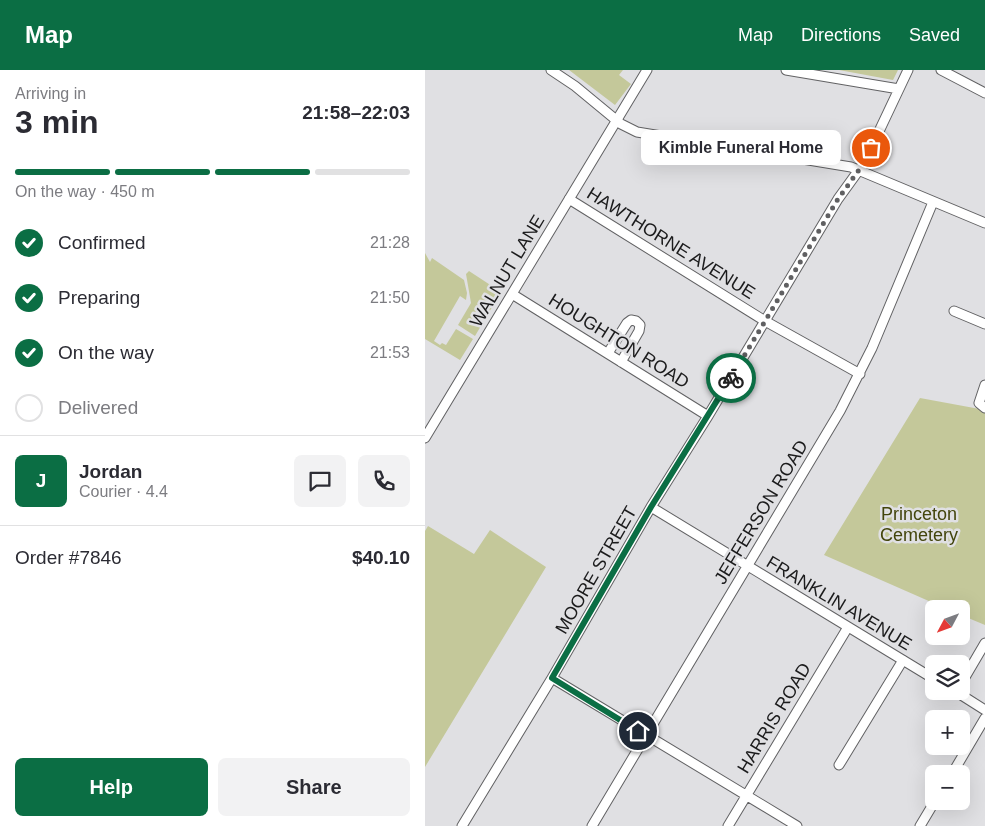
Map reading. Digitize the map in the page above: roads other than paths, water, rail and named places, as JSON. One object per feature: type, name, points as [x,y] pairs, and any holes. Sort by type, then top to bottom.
[{"type":"street","points":[[551,70],[575,86],[628,128],[646,134],[851,167],[985,223]]},
{"type":"street","name":"WALNUT LANE","points":[[425,438],[647,70]]},
{"type":"street","points":[[786,70],[899,89]]},
{"type":"street","name":"MOORE STREET","points":[[462,826],[552,678],[651,507],[838,199],[864,163],[908,70]]},
{"type":"street","points":[[941,70],[985,93]]},
{"type":"street","name":"HAWTHORNE AVENUE","points":[[569,199],[765,321],[860,374]]},
{"type":"street","name":"JEFFERSON ROAD","points":[[592,826],[748,567],[860,374],[884,322],[933,202]]},
{"type":"street","name":"HOUGHTON ROAD","points":[[512,294],[708,416]]},
{"type":"street","points":[[954,311],[985,324]]},
{"type":"street","points":[[608,353],[627,323],[631,320],[636,321],[640,325],[639,331],[621,362]]},
{"type":"street","points":[[985,385],[979,403],[985,408]]},
{"type":"street","name":"FRANKLIN AVENUE","points":[[651,507],[925,673]]},
{"type":"street","name":"HARRIS ROAD","points":[[728,826],[848,627]]},
{"type":"street","points":[[970,668],[985,643]]},
{"type":"street","points":[[839,765],[903,660]]},
{"type":"street","points":[[552,678],[797,826]]},
{"type":"street","points":[[970,699],[985,710]]},
{"type":"street","points":[[957,765],[985,718]]},
{"type":"street","points":[[922,825],[930,810]]},
{"type":"place","name":"Kimble Funeral Home","points":[[871,148]]},
{"type":"park label","name":"Princeton Cemetery","points":[[919,524]]}]
